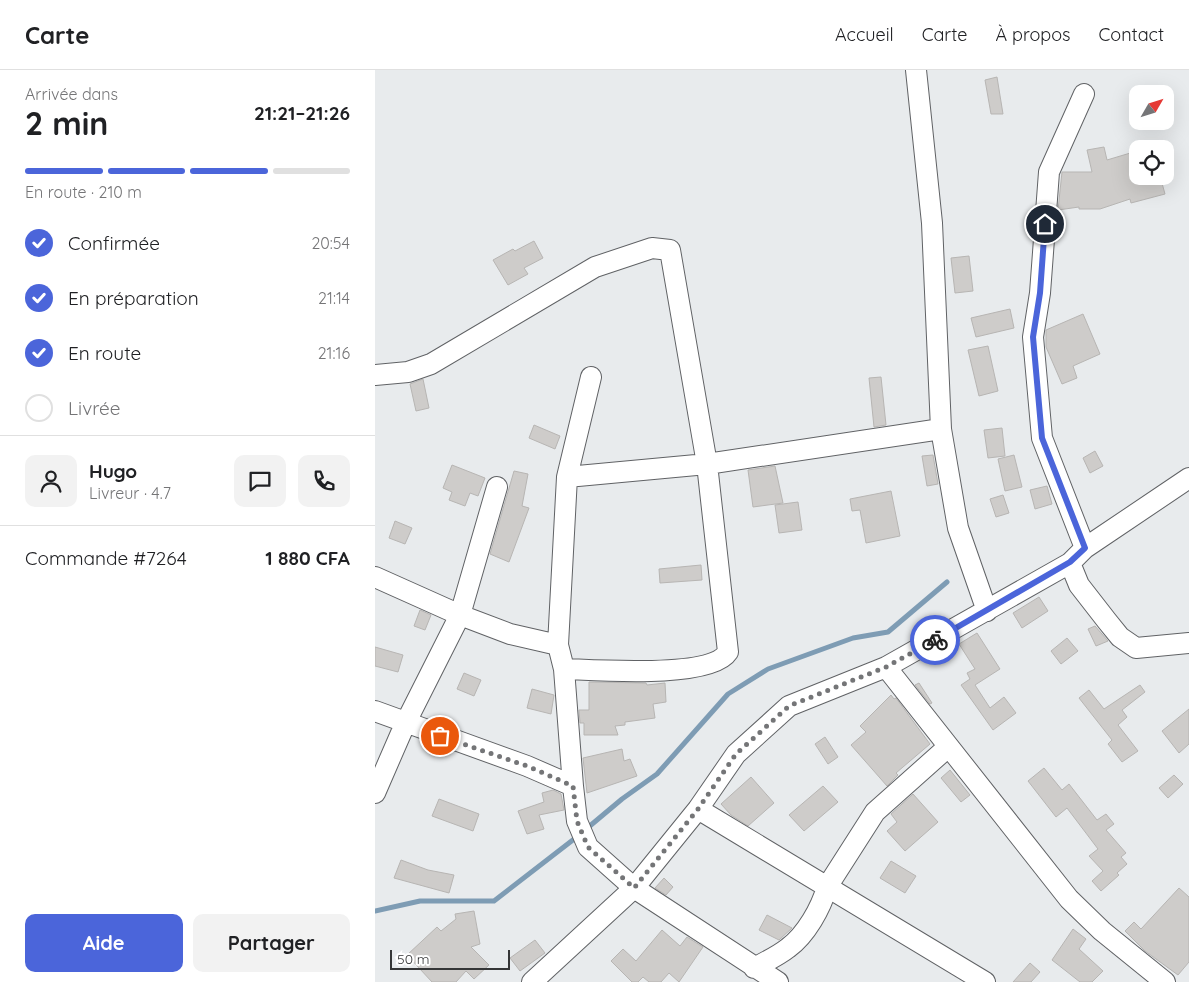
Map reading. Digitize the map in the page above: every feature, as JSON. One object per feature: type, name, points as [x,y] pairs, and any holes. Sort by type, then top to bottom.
[{"type":"street","points":[[916,70],[932,223],[941,429],[958,528],[987,611]]},
{"type":"street","points":[[1084,94],[1049,172],[1040,293],[1033,337],[1042,438],[1085,548]]},
{"type":"street","points":[[375,375],[408,372],[431,364],[595,267],[652,248],[669,250],[672,254],[707,464],[728,652],[725,656],[701,667],[661,670],[564,669]]},
{"type":"street","points":[[591,377],[567,477],[558,645],[564,669],[577,821],[588,847],[634,888],[777,982]]},
{"type":"street","points":[[567,477],[707,464],[941,429]]},
{"type":"street","points":[[532,982],[634,888],[698,809],[736,754],[789,706],[886,667],[987,611],[1070,562],[1085,548],[1189,478]]},
{"type":"street","points":[[375,793],[405,724],[460,615],[497,487]]},
{"type":"street","points":[[1070,562],[1079,585],[1120,637],[1136,648],[1189,644]]},
{"type":"street","points":[[375,577],[460,615],[510,634],[558,645]]},
{"type":"street","points":[[886,667],[947,747],[1069,899],[1102,931],[1165,982]]},
{"type":"street","points":[[375,712],[527,766],[573,786]]},
{"type":"street","points":[[754,968],[789,948],[805,930],[823,901],[827,887],[875,812],[947,747]]},
{"type":"street","points":[[698,809],[985,982]]},
{"type":"building","points":[[997,77],[1003,114],[991,114],[985,80]]},
{"type":"building","points":[[1104,147],[1107,160],[1129,153],[1129,185],[1162,185],[1165,194],[1131,203],[1130,199],[1100,209],[1079,209],[1079,207],[1058,210],[1062,172],[1092,172],[1087,150]]},
{"type":"building","points":[[534,241],[543,258],[524,268],[528,274],[508,285],[493,260],[513,249],[515,251]]},
{"type":"building","points":[[969,256],[973,291],[955,293],[951,258]]},
{"type":"building","points":[[1010,309],[1014,328],[976,337],[971,318]]},
{"type":"building","points":[[1083,314],[1100,354],[1073,366],[1077,378],[1062,384],[1046,347],[1046,330]]},
{"type":"building","points":[[988,346],[998,391],[979,396],[968,350]]},
{"type":"building","points":[[881,377],[886,425],[874,427],[869,378]]},
{"type":"building","points":[[423,379],[429,408],[416,411],[410,384]]},
{"type":"building","points":[[534,425],[560,436],[555,449],[529,438]]},
{"type":"building","points":[[1002,428],[1005,456],[988,458],[984,430]]},
{"type":"building","points":[[1095,451],[1103,466],[1090,473],[1083,458]]},
{"type":"building","points":[[933,455],[938,484],[927,486],[922,456]]},
{"type":"building","points":[[1014,455],[1022,487],[1005,491],[998,459]]},
{"type":"building","points":[[452,465],[485,478],[478,496],[470,493],[465,506],[449,500],[452,492],[443,488]]},
{"type":"building","points":[[775,466],[783,503],[753,507],[748,470]]},
{"type":"building","points":[[514,471],[528,474],[522,506],[529,508],[509,562],[490,554]]},
{"type":"building","points":[[1047,486],[1052,504],[1035,509],[1030,490]]},
{"type":"building","points":[[891,491],[900,536],[866,543],[860,510],[852,511],[850,499]]},
{"type":"building","points":[[1003,495],[1009,513],[996,517],[990,499]]},
{"type":"building","points":[[798,502],[802,530],[779,533],[775,505]]},
{"type":"building","points":[[395,521],[412,528],[405,544],[389,538]]},
{"type":"building","points":[[701,565],[702,580],[660,583],[659,569]]},
{"type":"building","points":[[1039,597],[1048,611],[1022,628],[1013,613]]},
{"type":"building","points":[[420,610],[431,615],[425,630],[414,626]]},
{"type":"building","points":[[1095,626],[1108,641],[1096,646],[1088,629]]},
{"type":"building","points":[[977,633],[1000,669],[975,685],[990,708],[1004,697],[1016,713],[993,730],[961,685],[970,679],[967,673],[975,669],[959,644]]},
{"type":"building","points":[[1067,638],[1078,651],[1061,664],[1051,651]]},
{"type":"building","points":[[375,647],[403,655],[398,672],[375,666]]},
{"type":"building","points":[[464,673],[481,680],[474,696],[457,689]]},
{"type":"building","points":[[589,682],[646,683],[647,685],[665,683],[666,702],[653,704],[655,718],[625,722],[625,725],[615,726],[618,735],[584,735],[584,723],[580,723],[579,710],[589,710]]},
{"type":"building","points":[[919,683],[932,703],[930,704],[915,685]]},
{"type":"building","points":[[1140,685],[1145,692],[1122,710],[1127,717],[1118,725],[1138,751],[1122,762],[1108,744],[1112,740],[1079,698],[1089,690],[1104,709]]},
{"type":"building","points":[[532,689],[554,695],[551,714],[527,708]]},
{"type":"building","points":[[891,695],[894,699],[896,698],[930,744],[896,773],[898,775],[887,786],[851,745],[866,732],[860,726]]},
{"type":"building","points":[[1189,709],[1189,744],[1179,753],[1162,731]]},
{"type":"building","points":[[825,737],[838,757],[828,764],[815,744]]},
{"type":"building","points":[[622,749],[624,761],[630,759],[637,776],[587,793],[583,758]]},
{"type":"building","points":[[1044,768],[1062,790],[1069,784],[1097,820],[1106,814],[1114,824],[1106,830],[1126,853],[1121,857],[1127,864],[1117,873],[1119,875],[1101,891],[1092,881],[1103,871],[1089,856],[1098,849],[1067,808],[1056,817],[1028,781]]},
{"type":"building","points":[[950,770],[970,795],[961,802],[941,778]]},
{"type":"building","points":[[1174,775],[1183,784],[1168,798],[1159,788]]},
{"type":"building","points":[[751,777],[774,803],[748,826],[731,815],[721,804]]},
{"type":"building","points":[[823,786],[838,802],[804,831],[789,815]]},
{"type":"building","points":[[553,790],[561,794],[564,810],[539,815],[544,829],[527,834],[518,811],[544,802],[542,793]]},
{"type":"building","points":[[913,794],[938,822],[905,851],[887,831],[897,822],[891,814]]},
{"type":"building","points":[[439,799],[479,814],[473,831],[432,816]]},
{"type":"building","points":[[401,860],[428,870],[454,875],[449,893],[394,878]]},
{"type":"building","points":[[891,861],[916,876],[905,893],[880,878]]},
{"type":"building","points":[[664,878],[673,887],[666,895],[655,888]]},
{"type":"building","points":[[1179,888],[1189,897],[1189,962],[1178,975],[1145,951],[1125,931],[1134,922],[1141,929]]},
{"type":"building","points":[[474,911],[480,944],[471,947],[489,965],[474,979],[466,971],[456,982],[432,982],[407,955],[437,927],[441,931],[456,919],[455,914]]},
{"type":"building","points":[[767,915],[792,928],[779,940],[759,930]]},
{"type":"building","points":[[1073,929],[1086,939],[1079,949],[1103,971],[1092,982],[1080,982],[1052,960]]},
{"type":"building","points":[[662,930],[680,946],[687,937],[703,947],[679,982],[669,973],[661,982],[649,982],[643,977],[638,982],[632,982],[611,961],[623,949],[636,961]]},
{"type":"building","points":[[535,940],[545,953],[520,971],[510,958]]},
{"type":"building","points":[[1030,963],[1040,972],[1031,982],[1013,982]]},
{"type":"waterway","points":[[585,830],[622,799],[657,774],[728,694],[768,669],[853,638],[888,632],[947,582]]},
{"type":"waterway","points":[[375,911],[420,901],[494,901],[578,836]]},
{"type":"way so far","points":[[440,736],[527,766],[573,786],[577,821],[588,847],[634,888],[698,809],[736,754],[789,706],[886,667],[935,640]]},
{"type":"route","points":[[935,640],[1070,562],[1085,548],[1042,438],[1033,337],[1040,293],[1045,224]]}]
